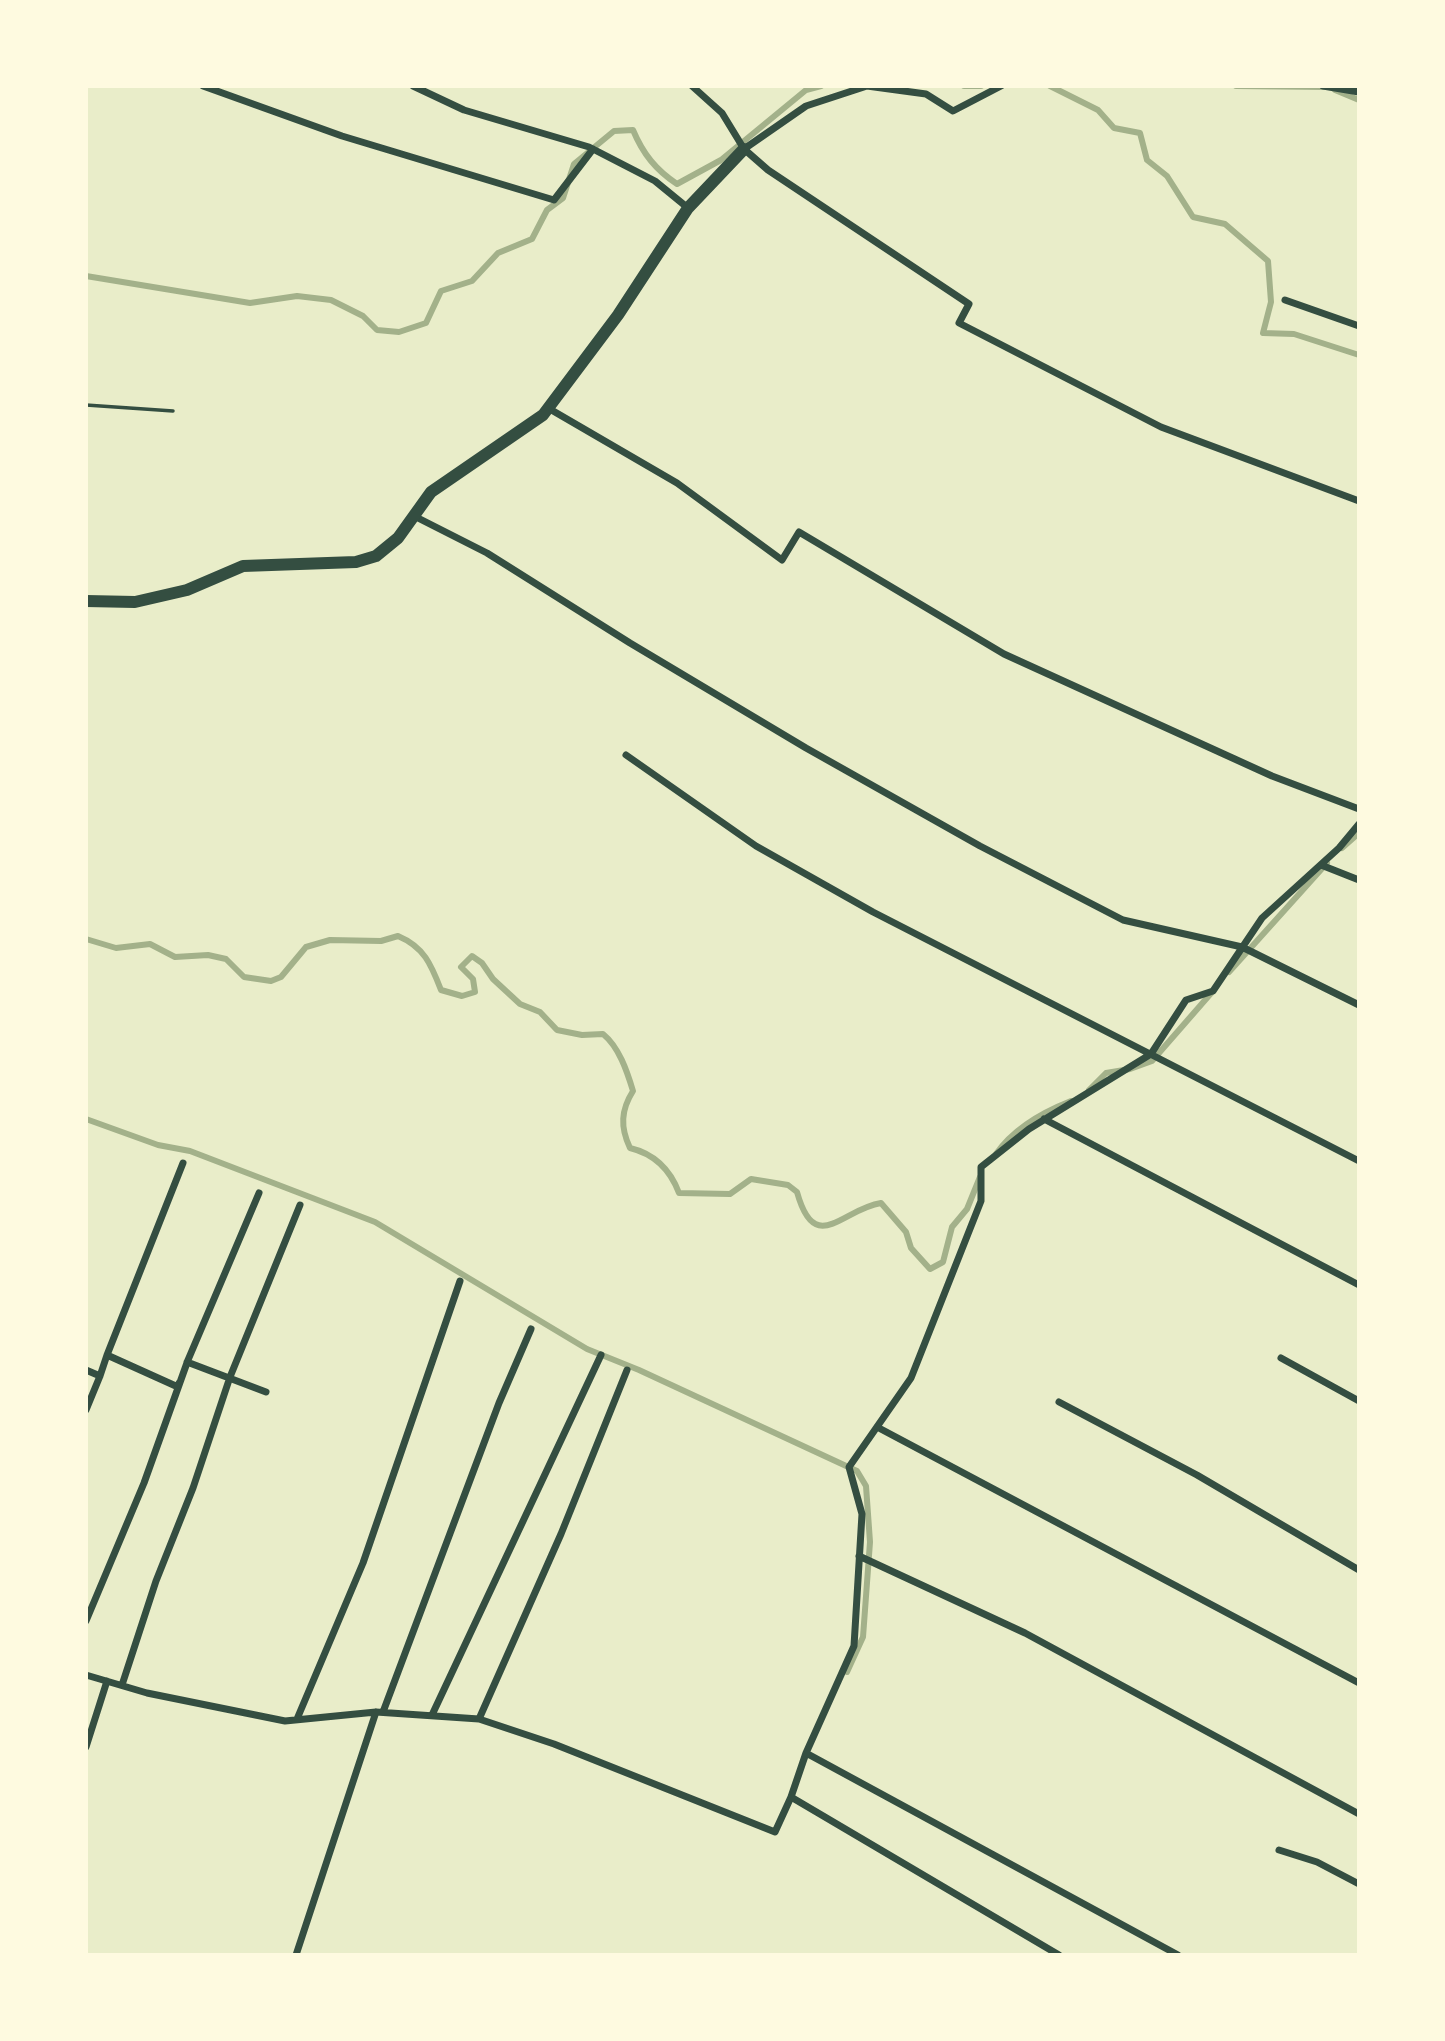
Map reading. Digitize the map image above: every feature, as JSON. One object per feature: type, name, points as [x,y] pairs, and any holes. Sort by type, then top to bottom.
[{"type":"street","points":[[203,86],[342,136],[554,200],[593,149]]},
{"type":"street","points":[[413,86],[464,110],[593,149],[655,181],[688,208]]},
{"type":"street","points":[[692,86],[722,113],[744,149],[768,170],[968,304],[959,323],[1161,427],[1359,501]]},
{"type":"street","points":[[86,601],[135,602],[187,590],[243,566],[356,562],[376,556],[398,538],[431,492],[543,415],[618,315],[688,208],[744,149],[806,106],[867,86],[926,94],[953,111],[1001,86]]},
{"type":"street","points":[[1323,86],[1359,92]]},
{"type":"street","points":[[1285,300],[1359,326]]},
{"type":"street","points":[[548,408],[677,483],[782,560],[799,532],[1004,654],[1272,776],[1359,809]]},
{"type":"street","points":[[414,516],[487,552],[630,643],[806,748],[979,846],[1123,920],[1242,947],[1359,1005]]},
{"type":"street","points":[[626,755],[756,846],[873,912],[1359,1161]]},
{"type":"street","points":[[86,1675],[285,1721],[379,1712],[479,1719],[554,1744],[775,1832],[791,1797],[806,1753],[854,1646],[862,1514],[849,1467],[911,1378],[981,1201],[981,1167],[1044,1119],[1151,1054],[1186,1000],[1213,991],[1262,918],[1321,865],[1359,824]]},
{"type":"street","points":[[1321,865],[1359,880]]},
{"type":"street","points":[[1044,1119],[1359,1285]]},
{"type":"street","points":[[86,1410],[183,1163]]},
{"type":"street","points":[[107,1355],[178,1387],[259,1193]]},
{"type":"street","points":[[122,1685],[156,1581],[193,1488],[230,1377],[300,1205]]},
{"type":"street","points":[[297,1719],[363,1563],[460,1281]]},
{"type":"street","points":[[296,1955],[379,1712],[531,1329]]},
{"type":"street","points":[[432,1715],[601,1355]]},
{"type":"street","points":[[1281,1358],[1359,1401]]},
{"type":"street","points":[[188,1360],[266,1392]]},
{"type":"street","points":[[86,1621],[144,1483],[188,1360]]},
{"type":"street","points":[[86,1370],[100,1376]]},
{"type":"street","points":[[479,1719],[561,1534],[627,1370]]},
{"type":"street","points":[[1059,1402],[1197,1475],[1359,1570]]},
{"type":"street","points":[[877,1427],[1359,1683]]},
{"type":"street","points":[[859,1556],[1025,1633],[1359,1814]]},
{"type":"street","points":[[86,1746],[107,1681]]},
{"type":"street","points":[[806,1753],[1178,1955]]},
{"type":"street","points":[[791,1797],[1059,1955]]},
{"type":"street","points":[[1279,1850],[1317,1862],[1359,1884]]},
{"type":"path","points":[[86,405],[173,411]]},
{"type":"waterway","points":[[86,276],[250,303],[297,296],[331,300],[363,316],[377,330],[399,332],[426,323],[441,291],[472,281],[498,253],[532,239],[547,210],[563,198],[574,164],[614,131],[633,130],[651,161],[677,184],[721,160],[806,90],[821,86]]},
{"type":"waterway","points":[[964,86],[981,86]]},
{"type":"waterway","points":[[1050,86],[1098,110],[1114,128],[1140,133],[1147,160],[1167,176],[1193,217],[1225,224],[1268,261],[1271,302],[1263,333],[1294,334],[1359,355]]},
{"type":"waterway","points":[[1236,86],[1325,87]]},
{"type":"waterway","points":[[1335,90],[1359,100]]},
{"type":"waterway","points":[[1342,848],[1359,833]]},
{"type":"waterway","points":[[1229,972],[1327,863]]},
{"type":"waterway","points":[[86,939],[116,948],[150,944],[175,957],[208,955],[226,959],[244,977],[271,981],[281,977],[306,947],[330,940],[381,941],[398,936],[414,945],[426,957],[441,990],[462,996],[475,992],[473,979],[461,967],[472,956],[482,963],[493,979],[520,1004],[540,1012],[557,1030],[582,1035],[603,1034],[609,1039],[622,1060],[633,1091],[623,1119],[630,1148],[647,1154],[660,1164],[679,1193],[730,1194],[751,1179],[788,1185],[797,1192],[804,1211],[812,1222],[821,1226],[881,1203],[906,1232],[911,1248],[930,1269],[943,1262],[952,1227],[967,1209],[980,1177]]},
{"type":"waterway","points":[[1089,1090],[1106,1073],[1130,1069],[1152,1061],[1213,991]]},
{"type":"waterway","points":[[996,1154],[1011,1136],[1030,1122],[1071,1101]]},
{"type":"waterway","points":[[86,1119],[158,1145],[190,1151],[375,1222],[587,1349],[639,1370],[857,1471],[866,1486],[870,1542],[863,1637],[847,1672]]}]
